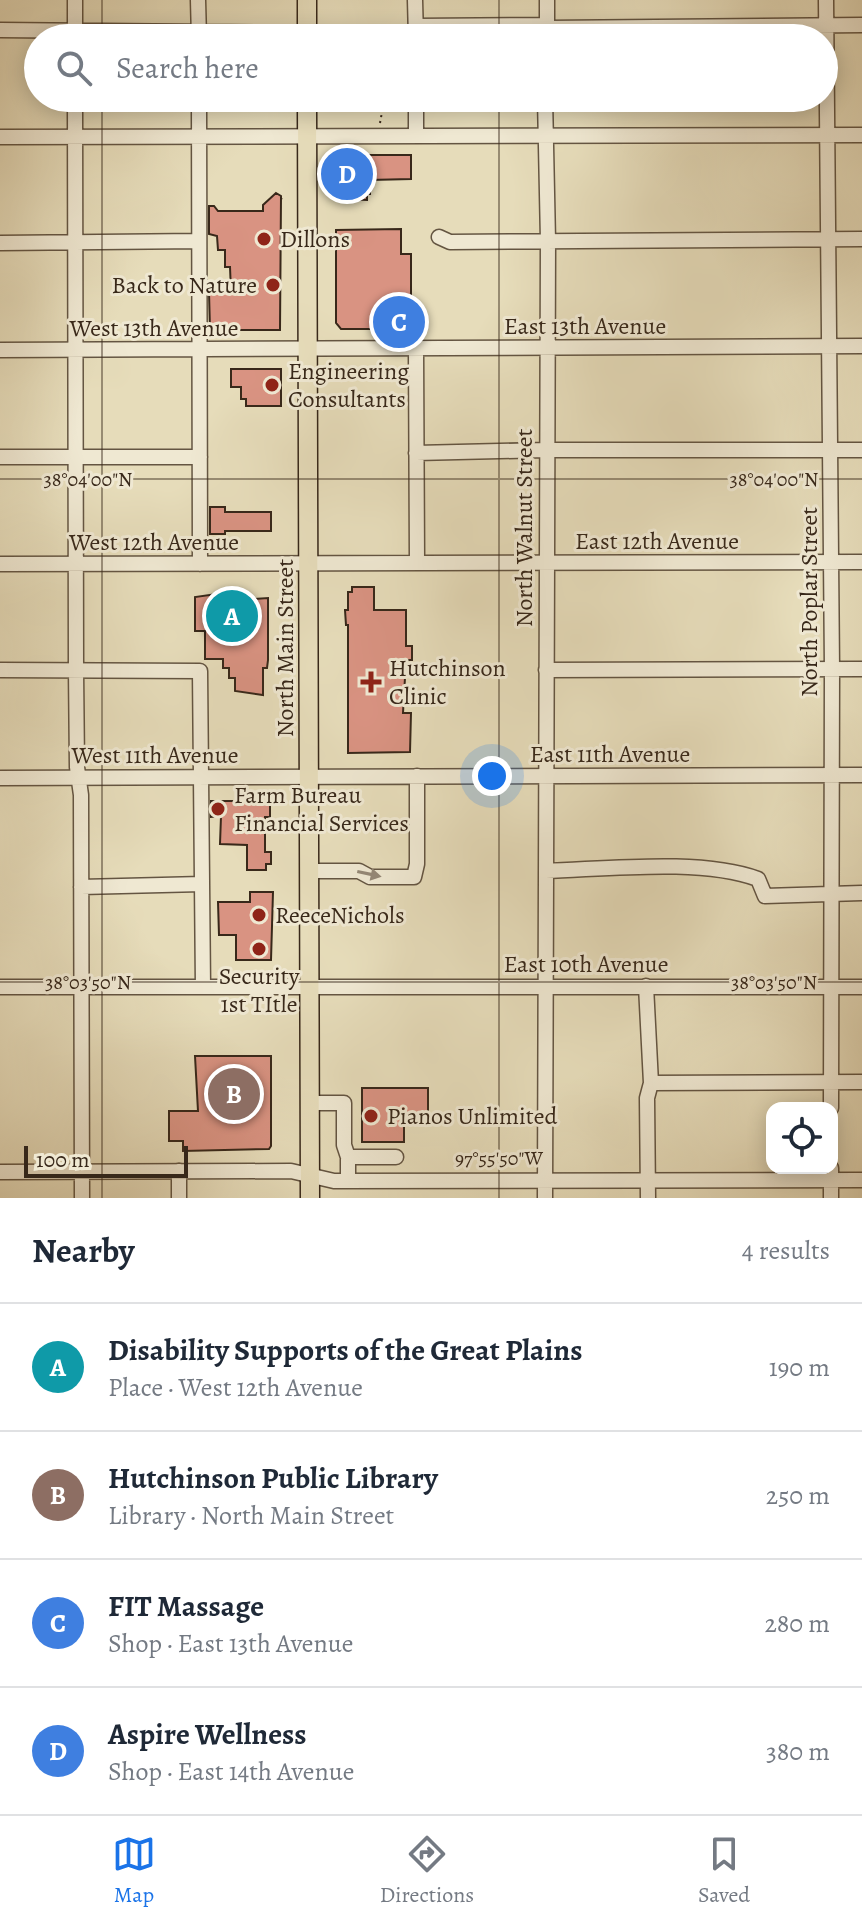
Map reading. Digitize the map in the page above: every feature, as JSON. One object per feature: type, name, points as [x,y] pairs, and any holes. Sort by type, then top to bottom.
[{"type":"main road","points":[[307,0],[307,24]]},
{"type":"main road","name":"North Main Street","points":[[307,112],[310,1198]]},
{"type":"street","points":[[75,0],[75,24]]},
{"type":"street","points":[[198,0],[199,24]]},
{"type":"street","points":[[415,0],[416,24]]},
{"type":"street","points":[[547,0],[548,24]]},
{"type":"street","name":"North Poplar Street","points":[[826,0],[826,24]]},
{"type":"street","points":[[838,25],[862,25]]},
{"type":"street","points":[[0,30],[24,31]]},
{"type":"street","points":[[75,112],[76,670],[81,887],[82,1198]]},
{"type":"street","points":[[199,112],[200,564]]},
{"type":"street","points":[[416,112],[416,135]]},
{"type":"street","name":"North Walnut Street","points":[[545,112],[548,241],[545,1198]]},
{"type":"street","name":"North Poplar Street","points":[[826,112],[832,669],[831,1102]]},
{"type":"street","points":[[0,137],[862,135]]},
{"type":"street","points":[[439,237],[450,242],[862,239]]},
{"type":"street","points":[[0,243],[199,241]]},
{"type":"street","name":"East 13th Avenue","points":[[308,349],[862,346]]},
{"type":"street","name":"West 13th Avenue","points":[[0,350],[308,349]]},
{"type":"street","points":[[416,349],[417,562]]},
{"type":"street","points":[[416,453],[862,450]]},
{"type":"street","points":[[0,457],[200,457]]},
{"type":"street","name":"East 12th Avenue","points":[[309,563],[862,562]]},
{"type":"street","name":"West 12th Avenue","points":[[0,564],[309,563]]},
{"type":"street","points":[[546,670],[862,669]]},
{"type":"street","points":[[0,670],[200,671],[203,987]]},
{"type":"street","name":"East 11th Avenue","points":[[309,777],[862,775]]},
{"type":"street","points":[[310,871],[359,871],[370,877],[414,877],[417,864],[417,776]]},
{"type":"street","name":"West 11th Avenue","points":[[0,778],[309,777]]},
{"type":"street","points":[[546,871],[731,869],[758,879],[765,896],[862,893]]},
{"type":"street","points":[[81,887],[202,884]]},
{"type":"street","points":[[646,986],[651,1083],[647,1098],[648,1198]]},
{"type":"street","name":"East 10th Avenue","points":[[0,987],[862,987]]},
{"type":"street","points":[[651,1083],[862,1082]]},
{"type":"street","points":[[310,1103],[344,1103],[348,1181]]},
{"type":"street","points":[[348,1157],[396,1157]]},
{"type":"street","points":[[179,1171],[179,1198]]},
{"type":"street","points":[[0,1172],[291,1171],[334,1181],[648,1180],[831,1174],[862,1180]]},
{"type":"street","points":[[831,1174],[831,1198]]},
{"type":"path","points":[[380,135],[381,112]]},
{"type":"building","points":[[336,155],[411,155],[411,179],[370,180],[367,200],[344,199],[344,180],[336,180]]},
{"type":"building","points":[[276,193],[281,196],[280,330],[210,330],[209,292],[231,292],[230,267],[225,267],[225,250],[218,250],[217,236],[209,234],[209,206],[214,206],[218,211],[263,211],[263,205]]},
{"type":"building","points":[[401,229],[401,254],[411,254],[411,329],[341,329],[336,323],[336,230]]},
{"type":"building","points":[[231,369],[281,369],[281,406],[246,406],[246,399],[241,399],[241,387],[231,387]]},
{"type":"building","points":[[210,507],[225,507],[225,512],[271,512],[271,531],[210,534]]},
{"type":"building","points":[[352,587],[374,587],[374,610],[406,610],[406,646],[412,646],[412,660],[406,660],[403,713],[411,713],[410,752],[348,753],[348,625],[345,610],[348,610],[348,592],[352,592]]},
{"type":"building","points":[[242,592],[242,600],[268,598],[268,660],[267,668],[263,668],[263,695],[235,691],[235,678],[229,678],[229,668],[223,668],[223,659],[205,659],[205,631],[195,631],[195,597]]},
{"type":"building","points":[[211,801],[270,801],[270,817],[265,817],[265,852],[271,852],[271,864],[266,864],[266,870],[247,870],[247,845],[220,844],[221,816],[211,817]]},
{"type":"building","points":[[250,892],[273,892],[271,960],[236,960],[236,935],[219,935],[218,902],[250,902]]},
{"type":"building","points":[[195,1056],[271,1056],[269,1149],[183,1151],[183,1141],[169,1141],[169,1111],[198,1111]]},
{"type":"building","points":[[362,1088],[428,1088],[428,1119],[404,1119],[404,1142],[362,1142]]},
{"type":"place","name":"Aspire Wellness","points":[[347,174]]},
{"type":"place","name":"Dillons","points":[[264,239]]},
{"type":"place","name":"Back to Nature","points":[[273,285]]},
{"type":"place","name":"FIT Massage","points":[[399,322]]},
{"type":"place","name":"Engineering Consultants","points":[[272,385]]},
{"type":"place","name":"Disability Supports of the Great Plains","points":[[232,616]]},
{"type":"place","name":"Hutchinson Clinic","points":[[371,682]]},
{"type":"place","name":"Farm Bureau Financial Services","points":[[218,809]]},
{"type":"place","name":"ReeceNichols","points":[[259,915]]},
{"type":"place","name":"Security 1st TItle","points":[[259,949]]},
{"type":"place","name":"Hutchinson Public Library","points":[[234,1094]]},
{"type":"place","name":"Pianos Unlimited","points":[[371,1116]]}]
